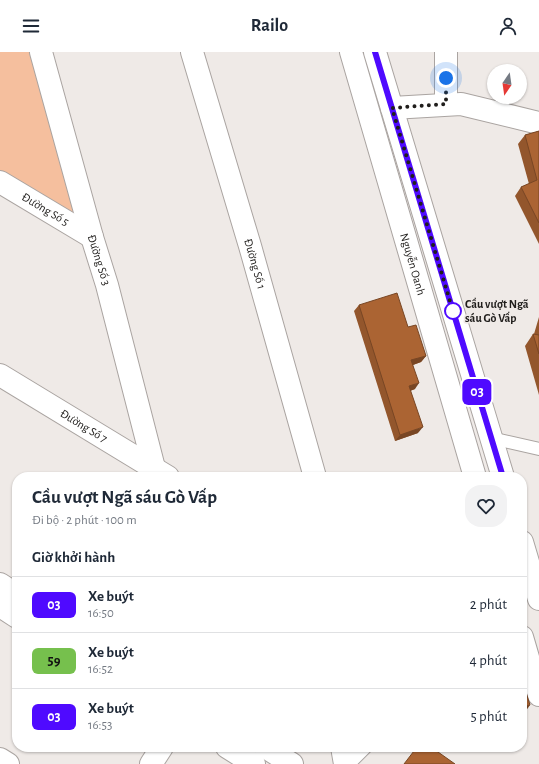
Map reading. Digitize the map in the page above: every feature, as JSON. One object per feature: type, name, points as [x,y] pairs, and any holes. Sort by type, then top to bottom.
[{"type":"street","name":"Đường Số 3","points":[[41,52],[92,237],[161,472]]},
{"type":"street","name":"Đường Số 1","points":[[192,52],[250,246],[314,472]]},
{"type":"street","name":"Nguyễn Oanh","points":[[351,52],[474,472]]},
{"type":"street","name":"Nguyễn Oanh","points":[[375,52],[501,472]]},
{"type":"street","points":[[446,52],[446,104]]},
{"type":"street","points":[[392,108],[461,104],[539,123]]},
{"type":"street","name":"Đường Số 5","points":[[0,182],[92,237]]},
{"type":"street","name":"Đường Số 7","points":[[0,375],[159,472]]},
{"type":"street","points":[[527,559],[539,599]]},
{"type":"street","points":[[0,584],[12,592]]},
{"type":"street","points":[[0,606],[12,614]]},
{"type":"street","points":[[527,654],[539,695]]},
{"type":"street","points":[[151,764],[159,752]]},
{"type":"street","points":[[235,752],[254,764]]},
{"type":"street","points":[[273,752],[292,764]]},
{"type":"street","points":[[343,752],[345,764]]},
{"type":"street","points":[[0,759],[8,764]]},
{"type":"lane","points":[[491,438],[539,449]]},
{"type":"lane","points":[[349,764],[361,752]]},
{"type":"shaded area","points":[[0,52],[41,52],[92,237],[0,182]]},
{"type":"building","points":[[539,131],[539,223],[521,187],[537,180],[525,135]]},
{"type":"building","points":[[397,293],[408,327],[416,325],[426,356],[411,360],[419,383],[409,386],[423,427],[400,435],[359,305]]},
{"type":"building","points":[[533,334],[539,335],[539,354]]},
{"type":"building","points":[[527,696],[530,705],[527,706]]},
{"type":"building","points":[[413,752],[438,752],[455,764],[404,764]]},
{"type":"bus line","name":"03","points":[[375,52],[501,472]]},
{"type":"place","name":"Cầu vượt Ngã sáu Gò Vấp","points":[[453,311]]},
{"type":"route","points":[[446,78],[446,104],[392,108],[455,318],[453,311]]}]
